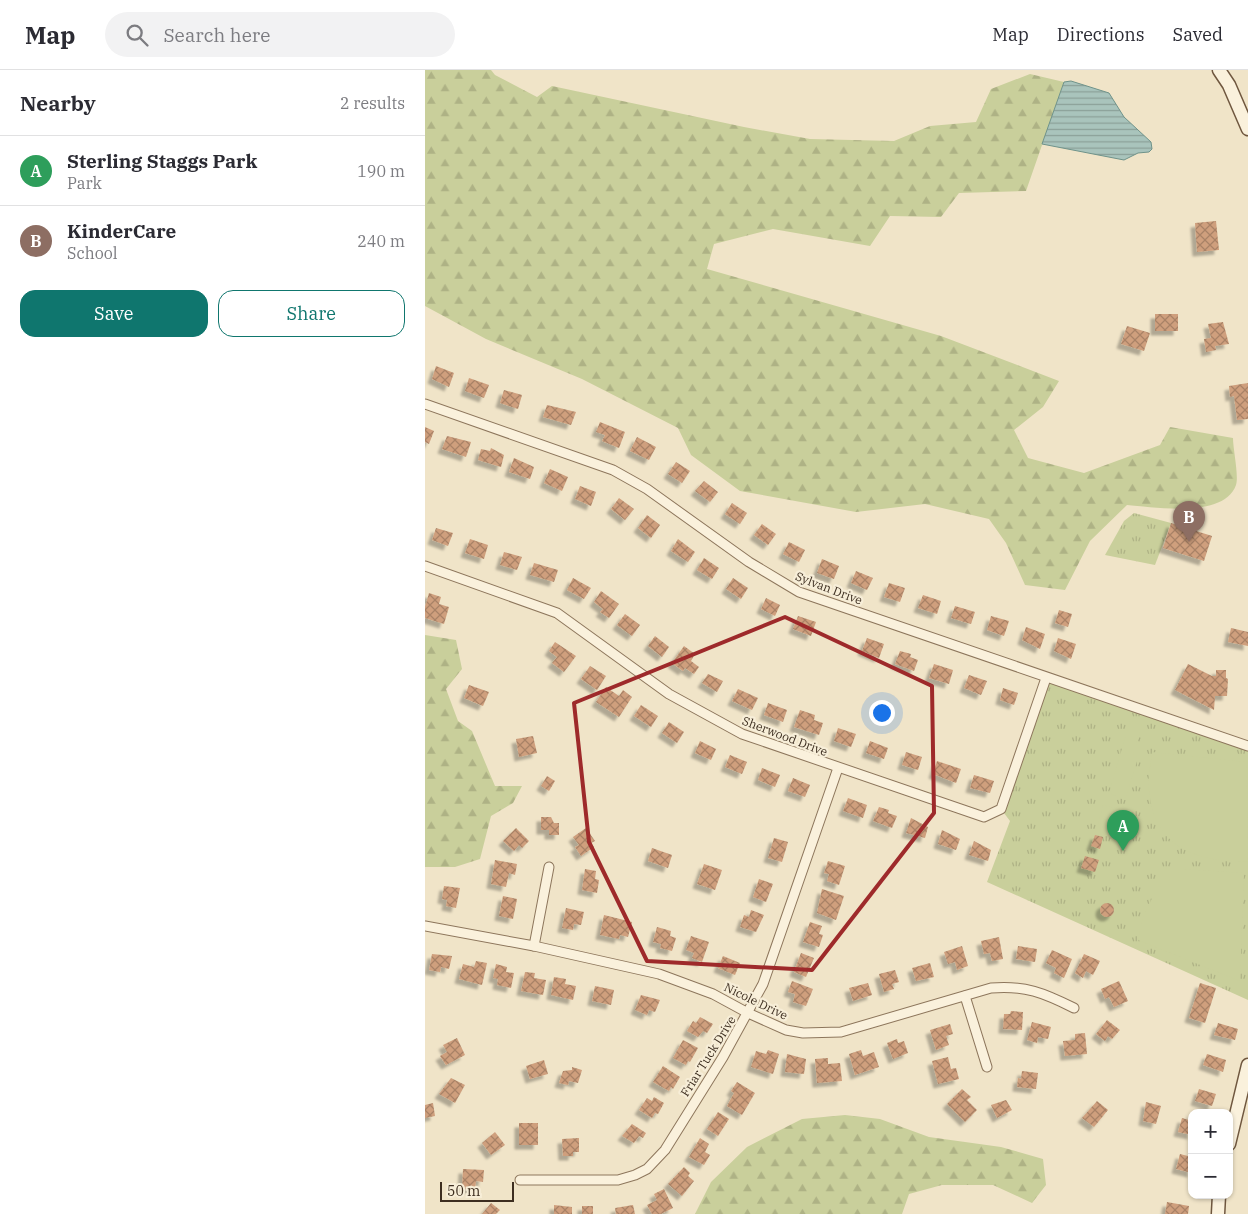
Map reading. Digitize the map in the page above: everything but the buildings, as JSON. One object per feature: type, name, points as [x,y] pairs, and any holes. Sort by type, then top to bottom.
[{"type":"main road","points":[[1219,70],[1229,85],[1248,129]]},
{"type":"main road","points":[[1233,1128],[1248,1068]]},
{"type":"main road","points":[[1218,1214],[1219,1199]]},
{"type":"street","name":"Sylvan Drive","points":[[425,404],[613,470],[647,489],[749,562],[799,592],[1248,746]]},
{"type":"street","name":"Sherwood Drive","points":[[425,566],[525,600],[557,613],[669,694],[742,734],[973,815],[984,817],[992,815],[1001,809],[1047,678]]},
{"type":"street","name":"Friar Tuck Drive","points":[[520,1180],[618,1180],[647,1169],[665,1150],[749,1013],[763,984],[838,768]]},
{"type":"street","points":[[534,946],[549,867]]},
{"type":"street","name":"Nicole Drive","points":[[425,926],[534,946],[659,974],[713,994],[786,1030],[819,1034],[841,1032],[991,988],[1013,986],[1047,994],[1074,1008]]},
{"type":"street","points":[[965,996],[987,1067]]},
{"type":"highlighted area","points":[[785,617],[932,686],[934,813],[812,970],[647,961],[589,842],[574,703]]},
{"type":"green space","points":[[425,70],[491,70],[495,75],[537,97],[552,86],[744,127],[810,139],[894,141],[930,126],[976,122],[991,89],[1030,74],[1064,82],[1026,191],[959,193],[941,217],[890,216],[870,246],[773,229],[714,244],[707,269],[941,336],[1059,381],[1043,407],[1014,430],[1028,458],[1084,473],[1160,445],[1170,427],[1233,438],[1237,475],[1236,485],[1229,496],[1218,503],[1203,507],[1170,509],[1127,505],[1090,541],[1065,590],[1025,585],[1006,543],[989,519],[925,504],[856,512],[740,491],[691,455],[678,428],[582,379],[486,339],[425,306]]},
{"type":"green space","points":[[1134,513],[1171,523],[1155,565],[1105,555],[1124,521]]},
{"type":"green space","points":[[425,635],[456,640],[462,669],[446,689],[458,721],[472,731],[495,786],[522,786],[513,803],[491,816],[480,859],[455,867],[425,867]]},
{"type":"green space","points":[[1046,678],[1248,746],[1248,1000],[987,882],[1010,821],[1001,809]]},
{"type":"green space","points":[[1130,721],[1142,725],[1133,755],[1138,758],[1125,800],[1109,793]]},
{"type":"green space","points":[[1152,752],[1246,762],[1248,862],[1212,859],[1182,848],[1170,839],[1160,826],[1153,811],[1149,786]]},
{"type":"green space","points":[[1103,805],[1132,813],[1127,831],[1098,823]]},
{"type":"green space","points":[[1183,869],[1244,873],[1240,981],[1138,940],[1143,917],[1156,890]]},
{"type":"green space","points":[[845,1115],[880,1119],[929,1137],[1001,1147],[1043,1159],[1046,1185],[1032,1203],[993,1185],[942,1185],[909,1194],[902,1214],[695,1214],[711,1182],[747,1147],[802,1119]]},
{"type":"water","points":[[1071,81],[1109,93],[1124,117],[1151,142],[1152,149],[1149,152],[1138,153],[1124,160],[1042,144],[1064,82]]},
{"type":"place","name":"KinderCare","points":[[1189,542]]},
{"type":"place","name":"Sterling Staggs Park","points":[[1123,851]]}]
